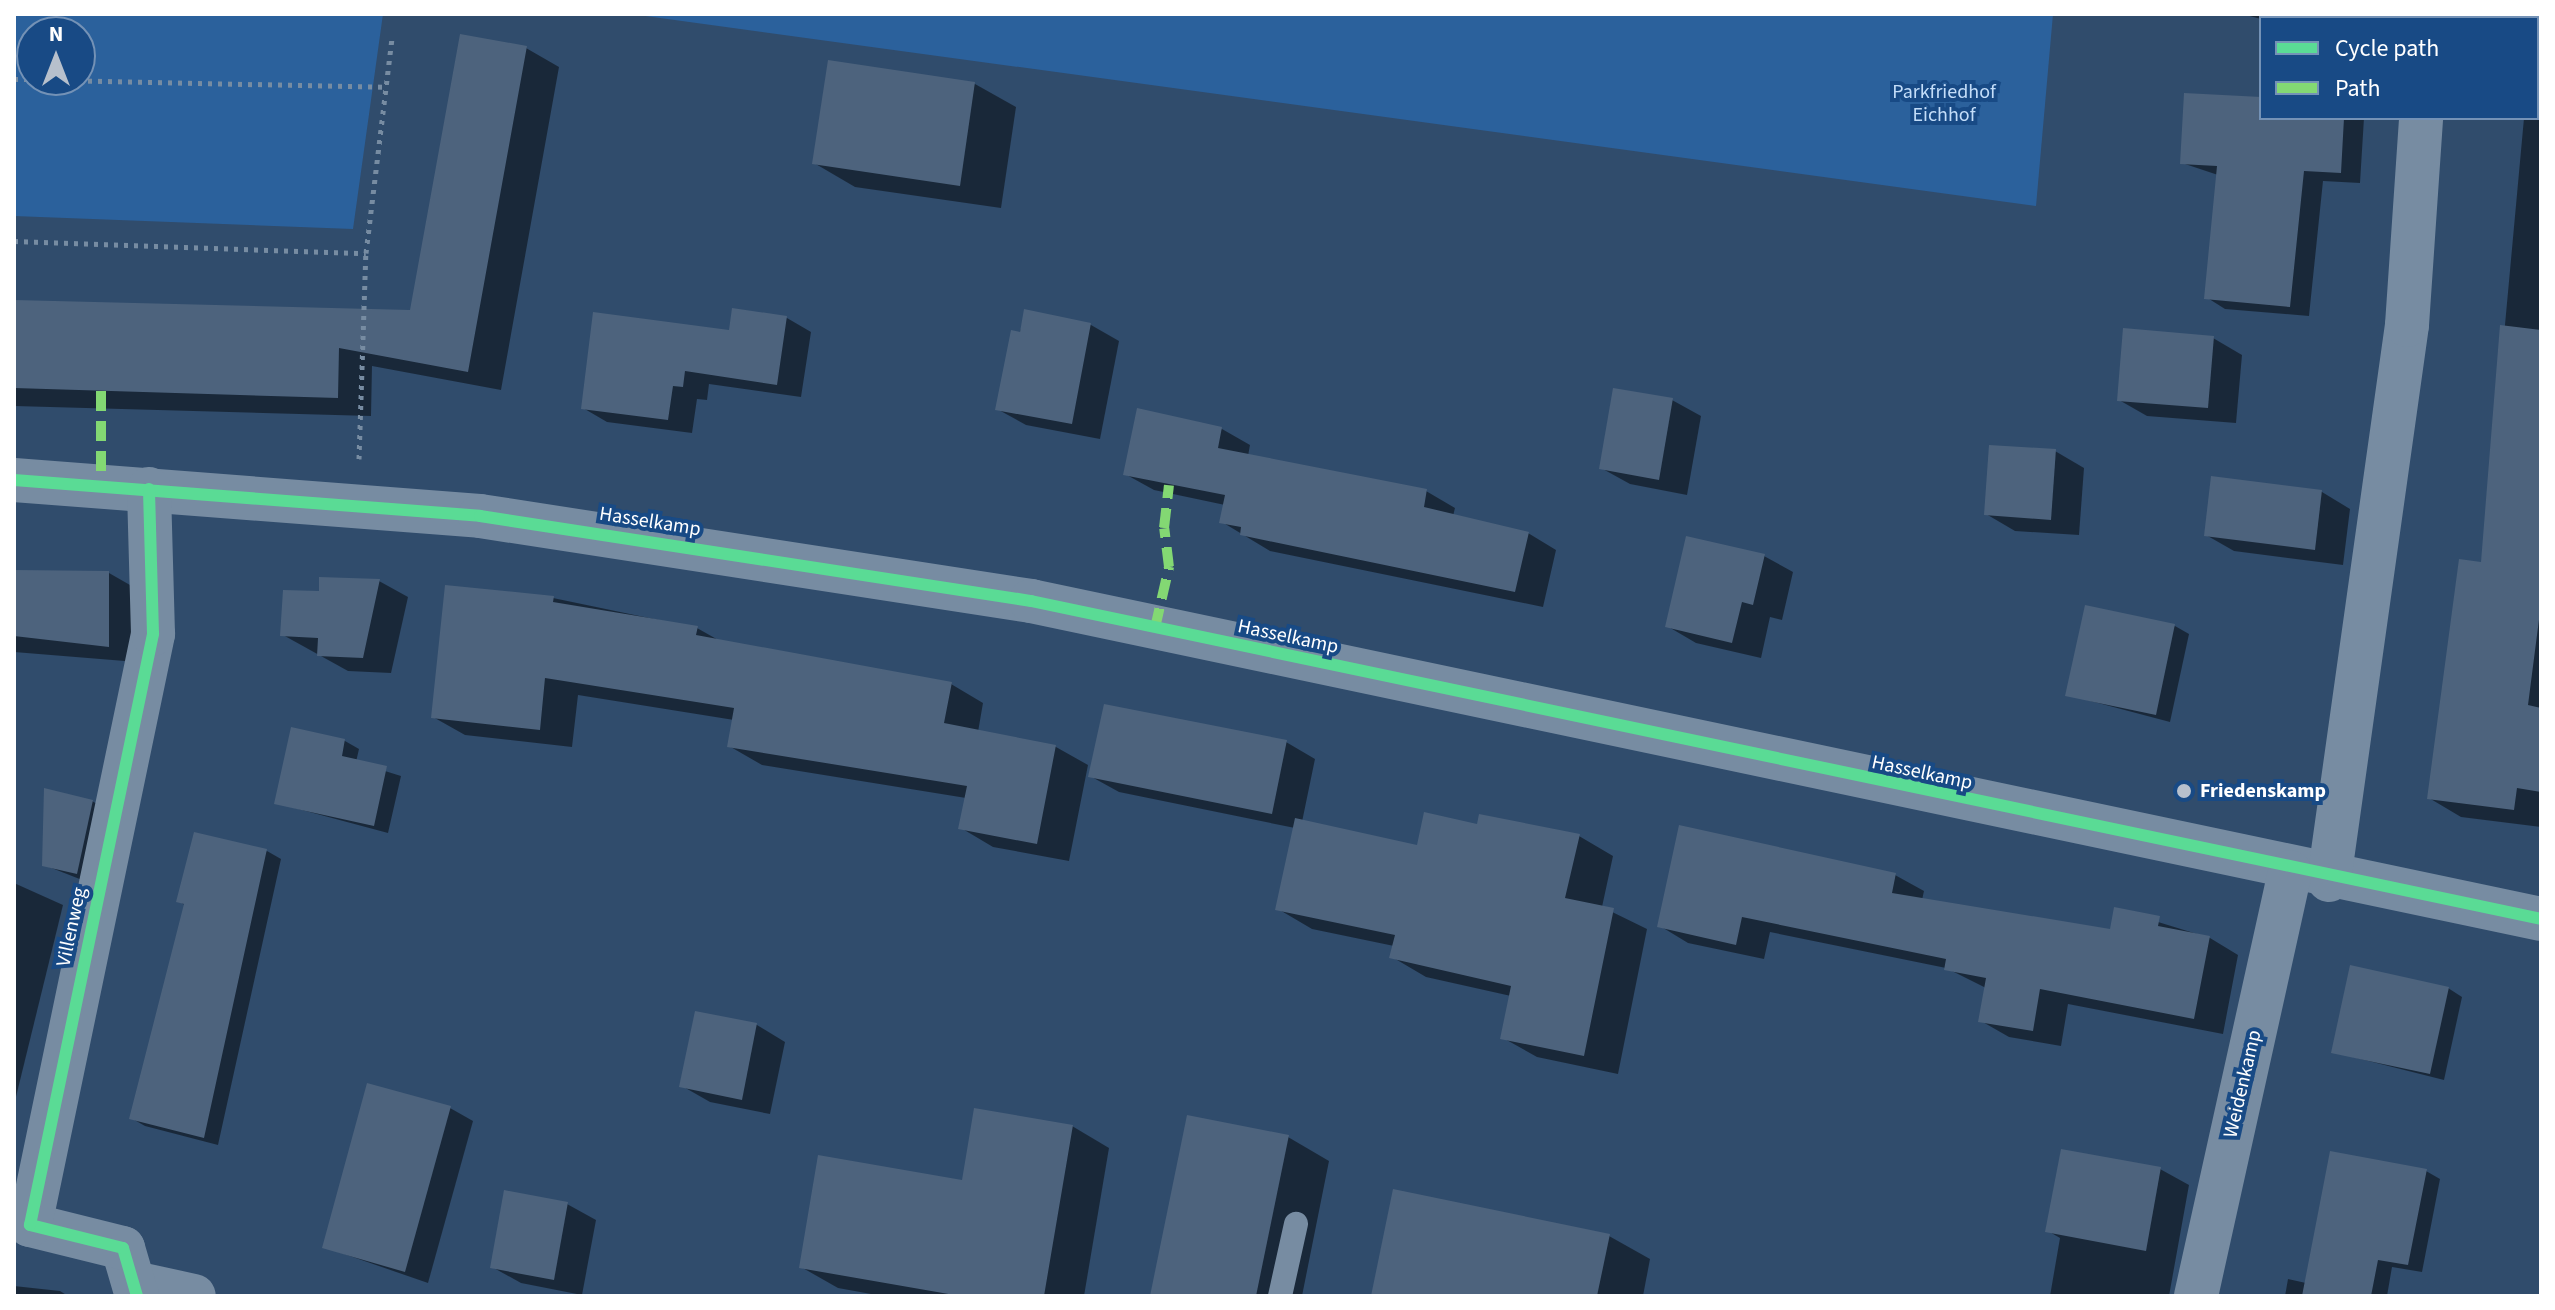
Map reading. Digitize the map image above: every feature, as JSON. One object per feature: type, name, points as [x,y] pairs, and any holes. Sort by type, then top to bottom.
[{"type":"street","points":[[2310,876],[2407,325],[2421,120]]},
{"type":"street","name":"Hasselkamp","points":[[14,480],[358,504],[1031,601],[2310,876],[2541,919]]},
{"type":"street","name":"Villenweg","points":[[138,1290],[123,1248],[22,1227],[153,634],[149,489]]},
{"type":"street","name":"Weidenkamp","points":[[2196,1296],[2310,876]]},
{"type":"street","points":[[138,1290],[194,1296]]},
{"type":"lane","points":[[1280,1296],[1296,1224]]},
{"type":"path","points":[[358,504],[366,253],[392,38]]},
{"type":"path","points":[[96,81],[384,87]]},
{"type":"path","points":[[14,241],[366,253]]},
{"type":"green space","points":[[14,14],[383,14],[353,229],[14,216]]},
{"type":"green space","name":"Parkfriedhof Eichhof","points":[[631,14],[2053,14],[2036,206]]},
{"type":"building","points":[[460,34],[527,46],[468,372],[339,348],[338,398],[14,388],[14,300],[410,310]]},
{"type":"building","points":[[828,60],[975,82],[960,186],[812,164]]},
{"type":"building","points":[[2184,93],[2259,97],[2259,120],[2344,120],[2341,173],[2304,171],[2290,307],[2204,299],[2217,166],[2180,164]]},
{"type":"building","points":[[732,308],[787,316],[777,385],[685,371],[683,387],[673,386],[668,420],[581,409],[593,312],[729,330]]},
{"type":"building","points":[[1024,309],[1091,323],[1072,424],[995,410],[1011,330],[1020,332]]},
{"type":"building","points":[[2500,325],[2541,330],[2541,604],[2528,705],[2541,708],[2541,792],[2517,788],[2514,810],[2427,799],[2459,559],[2481,562]]},
{"type":"building","points":[[2123,328],[2214,336],[2208,408],[2117,401]]},
{"type":"building","points":[[1613,388],[1673,398],[1659,480],[1599,469]]},
{"type":"building","points":[[1137,408],[1222,427],[1218,448],[1427,489],[1424,507],[1529,532],[1515,592],[1240,535],[1241,527],[1219,523],[1225,495],[1123,475]]},
{"type":"building","points":[[1989,445],[2056,449],[2051,520],[1984,515]]},
{"type":"building","points":[[2211,476],[2322,490],[2315,550],[2204,536]]},
{"type":"building","points":[[1686,536],[1765,554],[1753,605],[1742,602],[1732,643],[1665,627]]},
{"type":"building","points":[[14,570],[109,571],[109,647],[14,636]]},
{"type":"building","points":[[319,577],[380,579],[363,658],[317,656],[318,638],[280,636],[283,590],[319,591]]},
{"type":"building","points":[[445,585],[554,596],[553,602],[698,626],[696,635],[952,682],[944,723],[1056,745],[1037,844],[958,829],[967,786],[727,747],[734,708],[545,678],[540,730],[431,718]]},
{"type":"building","points":[[2085,605],[2175,624],[2156,715],[2065,696]]},
{"type":"building","points":[[1104,704],[1287,740],[1272,814],[1088,777]]},
{"type":"building","points":[[291,727],[345,739],[342,756],[387,766],[374,826],[274,804]]},
{"type":"building","points":[[44,788],[93,800],[77,874],[42,866]]},
{"type":"building","points":[[1424,812],[1477,824],[1479,814],[1580,834],[1565,898],[1614,908],[1584,1056],[1500,1039],[1511,986],[1389,958],[1395,935],[1275,910],[1295,818],[1417,845]]},
{"type":"building","points":[[1679,825],[1896,873],[1892,893],[2110,929],[2114,907],[2160,916],[2158,926],[2210,936],[2194,1019],[2040,989],[2033,1031],[1978,1022],[1986,978],[1944,970],[1946,959],[1742,917],[1736,945],[1657,927]]},
{"type":"building","points":[[194,832],[267,849],[204,1138],[129,1119],[184,904],[176,902]]},
{"type":"building","points":[[2350,965],[2449,987],[2430,1074],[2331,1053]]},
{"type":"building","points":[[695,1011],[757,1023],[742,1100],[679,1087]]},
{"type":"building","points":[[367,1083],[451,1106],[405,1272],[322,1248]]},
{"type":"building","points":[[974,1108],[1073,1125],[1044,1296],[960,1296],[799,1268],[818,1155],[962,1180]]},
{"type":"building","points":[[1187,1115],[1289,1135],[1256,1296],[1150,1296]]},
{"type":"building","points":[[2061,1149],[2161,1167],[2146,1251],[2045,1232]]},
{"type":"building","points":[[2330,1151],[2427,1169],[2408,1265],[2378,1260],[2371,1296],[2302,1296]]},
{"type":"building","points":[[1393,1189],[1610,1234],[1597,1296],[1371,1296]]},
{"type":"building","points":[[504,1190],[568,1202],[554,1280],[490,1268]]},
{"type":"marked path","points":[[101,391],[101,486]]},
{"type":"marked path","points":[[1155,628],[1169,567],[1164,528],[1169,485]]},
{"type":"cycle path","points":[[14,480],[480,516],[1031,601],[2541,919]]},
{"type":"cycle path","points":[[137,1296],[123,1248],[30,1225],[153,634],[149,489]]},
{"type":"place","name":"Friedenskamp","points":[[2184,791]]}]
